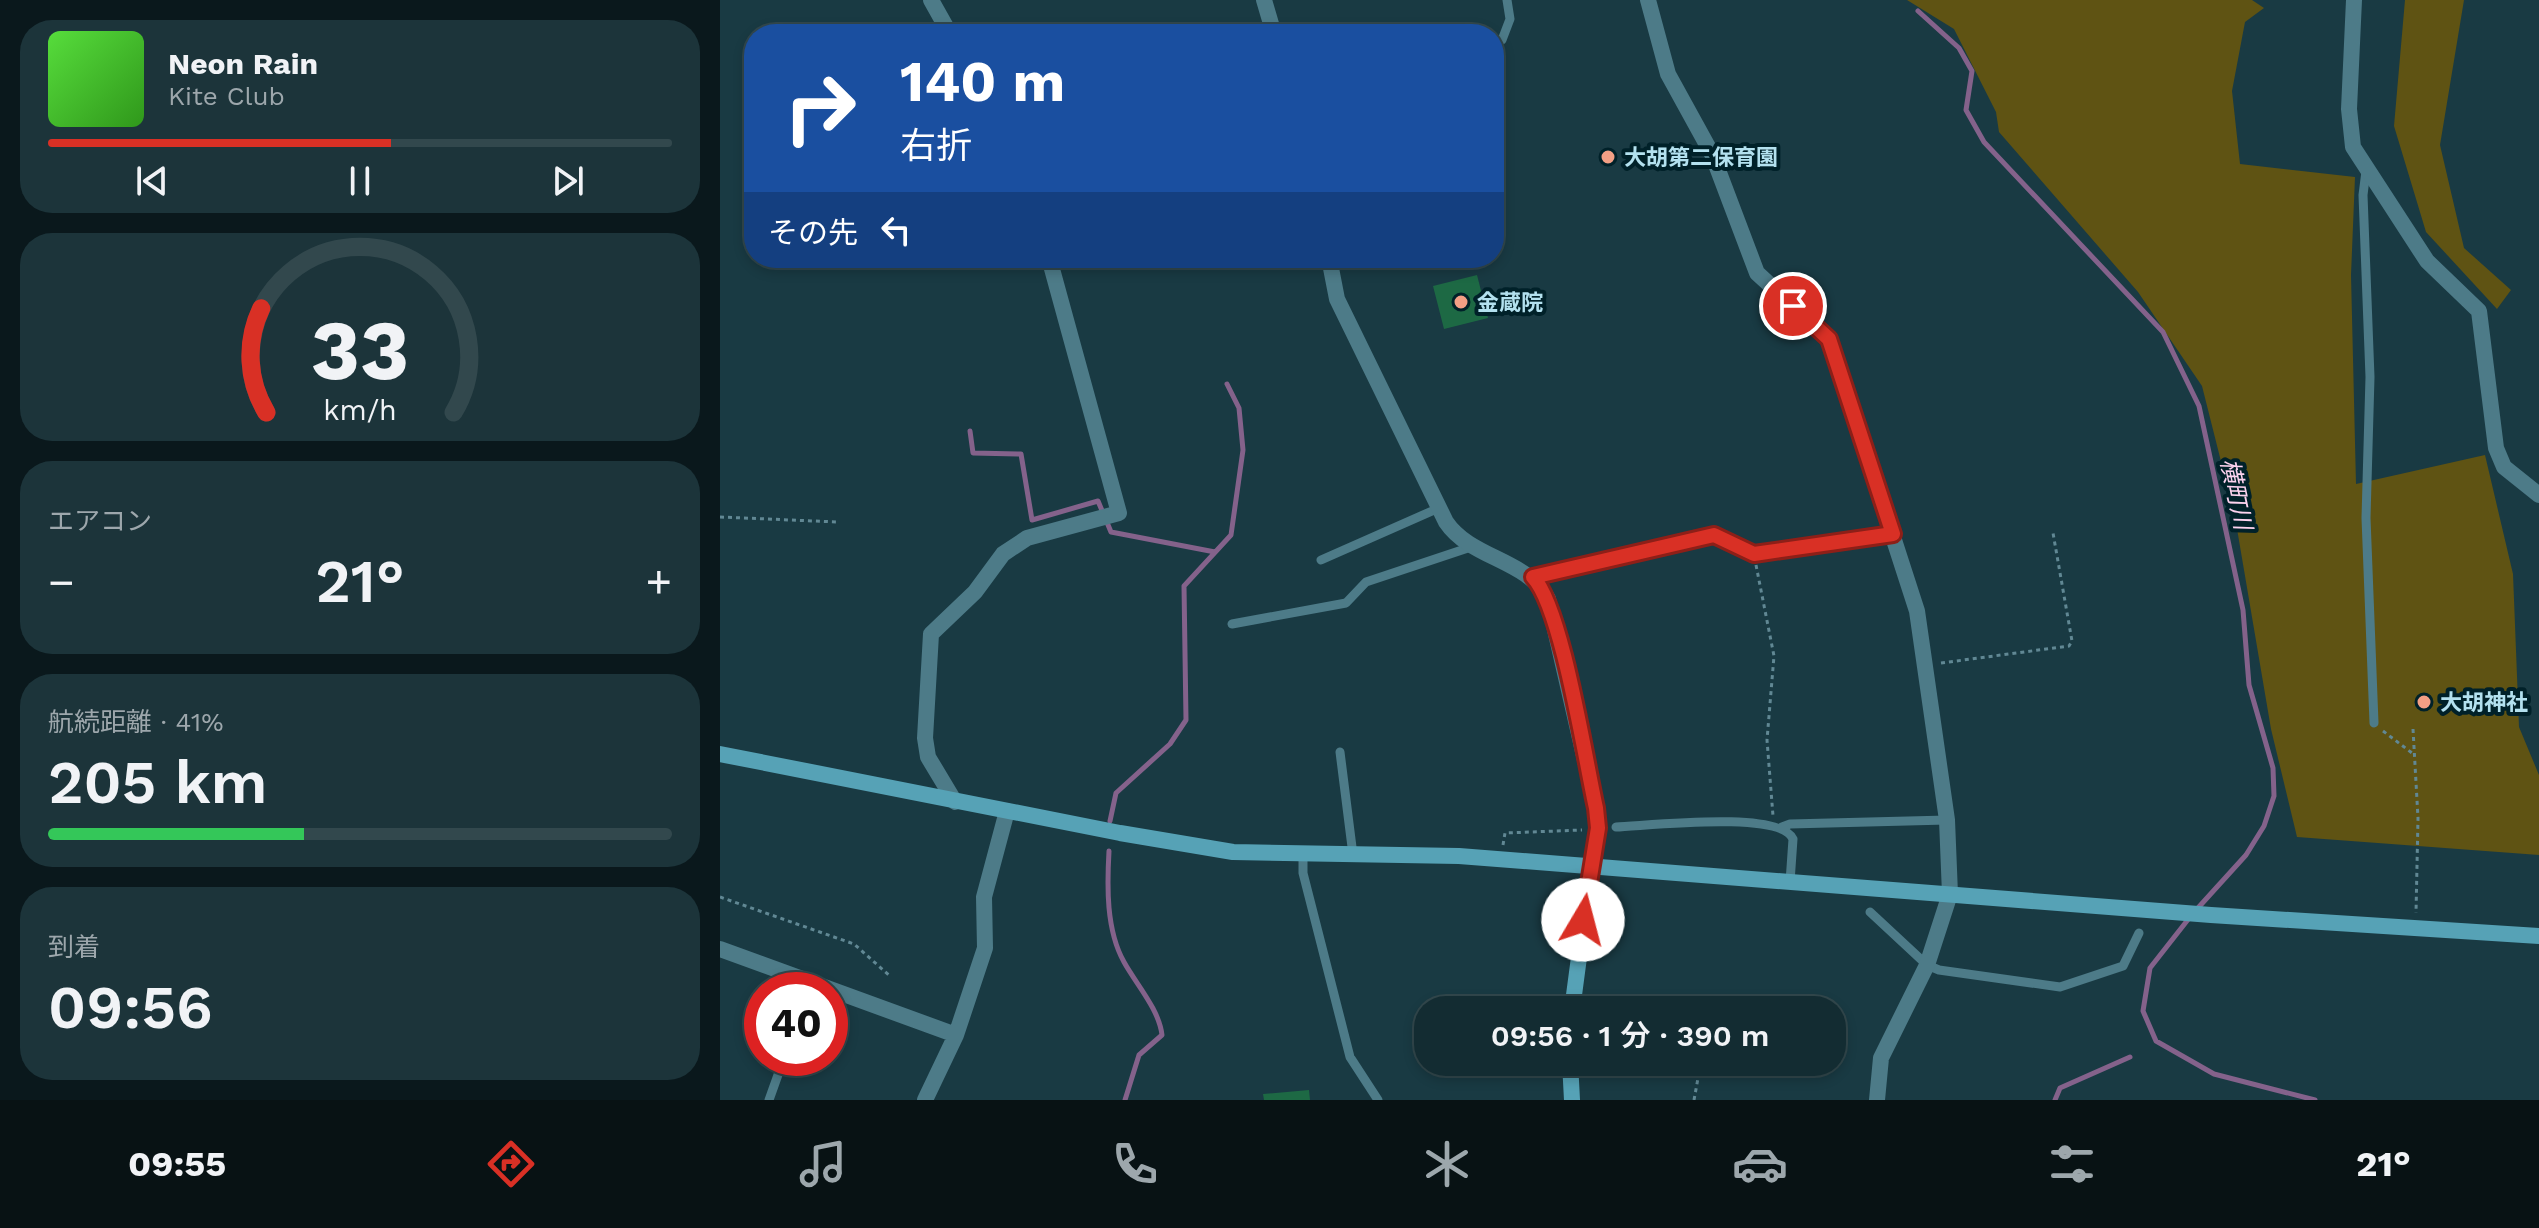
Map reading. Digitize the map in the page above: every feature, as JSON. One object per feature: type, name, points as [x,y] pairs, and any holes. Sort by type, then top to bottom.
[{"type":"street","points":[[931,0],[944,24]]},
{"type":"street","points":[[1264,0],[1271,24]]},
{"type":"street","points":[[1648,0],[1668,74],[1712,154],[1757,273],[1829,339],[1914,601],[1947,820],[1950,894],[1927,965],[1881,1058],[1877,1100]]},
{"type":"street","points":[[2354,0],[2349,129],[2353,147],[2427,261],[2479,311],[2496,448],[2504,467],[2539,495]]},
{"type":"street","points":[[955,802],[928,757],[925,738],[931,634],[975,592],[1003,554],[1027,538],[1119,513],[1052,268]]},
{"type":"street","points":[[1331,268],[1337,299],[1439,508],[1458,540],[1533,577],[1542,587],[1554,617],[1598,828],[1574,996]]},
{"type":"street","points":[[720,754],[955,802],[1233,852],[1503,859],[2211,915],[2539,936]]},
{"type":"street","points":[[925,1100],[956,1035],[985,948],[984,897],[1007,811]]},
{"type":"street","points":[[720,949],[775,972]]},
{"type":"street","points":[[848,999],[956,1035]]},
{"type":"street","points":[[1571,1076],[1572,1100]]},
{"type":"lane","points":[[1504,35],[1510,19],[1507,0]]},
{"type":"lane","points":[[2366,171],[2363,195],[2370,377],[2366,518],[2374,723]]},
{"type":"lane","points":[[1321,560],[1439,508]]},
{"type":"lane","points":[[1533,577],[1714,535],[1754,554],[1893,534]]},
{"type":"lane","points":[[1232,624],[1346,603],[1366,582],[1471,547]]},
{"type":"lane","points":[[1340,752],[1353,855]]},
{"type":"lane","points":[[1616,827],[1758,822],[1778,826],[1947,820]]},
{"type":"lane","points":[[1778,826],[1793,839],[1790,882]]},
{"type":"lane","points":[[1303,855],[1303,873],[1350,1057],[1378,1100]]},
{"type":"lane","points":[[1870,912],[1927,965],[2060,987],[2123,966],[2139,933]]},
{"type":"lane","points":[[769,1100],[778,1076]]},
{"type":"path","points":[[720,517],[838,522]]},
{"type":"path","points":[[1925,665],[2069,646],[2072,641],[2053,533]]},
{"type":"path","points":[[1754,554],[1774,656],[1767,740],[1778,826]]},
{"type":"path","points":[[2374,723],[2413,754]]},
{"type":"path","points":[[2413,729],[2418,818],[2414,901],[2417,913]]},
{"type":"path","points":[[1503,859],[1505,833],[1582,830]]},
{"type":"path","points":[[720,897],[854,944],[891,977]]},
{"type":"path","points":[[1694,1100],[1698,1076]]},
{"type":"shaded area","points":[[1907,0],[2252,0],[2264,8],[2245,22],[2232,91],[2240,164],[2355,177],[2351,275],[2356,484],[2485,455],[2513,574],[2519,727],[2539,775],[2539,855],[2297,837],[2271,729],[2235,517],[2202,386],[2138,292],[1999,132],[1996,112],[1954,29]]},
{"type":"shaded area","points":[[2405,0],[2464,0],[2440,145],[2464,248],[2511,290],[2497,309],[2426,232],[2394,126]]},
{"type":"building","name":"金蔵院","points":[[1477,275],[1488,318],[1444,329],[1433,286]]},
{"type":"building","points":[[1309,1090],[1310,1100],[1264,1100],[1263,1094]]},
{"type":"waterway","name":"横町川","points":[[1918,11],[1959,48],[1972,71],[1966,110],[1984,142],[2163,332],[2199,406],[2243,610],[2249,685],[2273,768],[2274,796],[2264,826],[2246,855],[2197,909]]},
{"type":"waterway","points":[[1110,821],[1116,793],[1170,744],[1186,720],[1184,586],[1231,535],[1243,450],[1239,408],[1227,384]]},
{"type":"waterway","points":[[970,431],[973,453],[1021,454],[1032,520],[1098,501],[1111,532],[1215,552]]},
{"type":"waterway","points":[[1109,851],[1108,893],[1114,936],[1124,962],[1156,1016],[1162,1035],[1139,1055],[1125,1100]]},
{"type":"waterway","points":[[2190,917],[2150,968],[2143,1011],[2156,1041],[2214,1074],[2315,1100]]},
{"type":"waterway","name":"横町川","points":[[2055,1100],[2060,1088],[2130,1057]]},
{"type":"place","name":"大胡第二保育園","points":[[1608,157]]},
{"type":"place","name":"金蔵院","points":[[1461,302]]},
{"type":"place","name":"大胡神社","points":[[2424,702]]},
{"type":"route","points":[[1583,920],[1596,847],[1596,808],[1554,617],[1542,587],[1533,577],[1714,535],[1754,554],[1893,534],[1829,339],[1793,306]]}]
